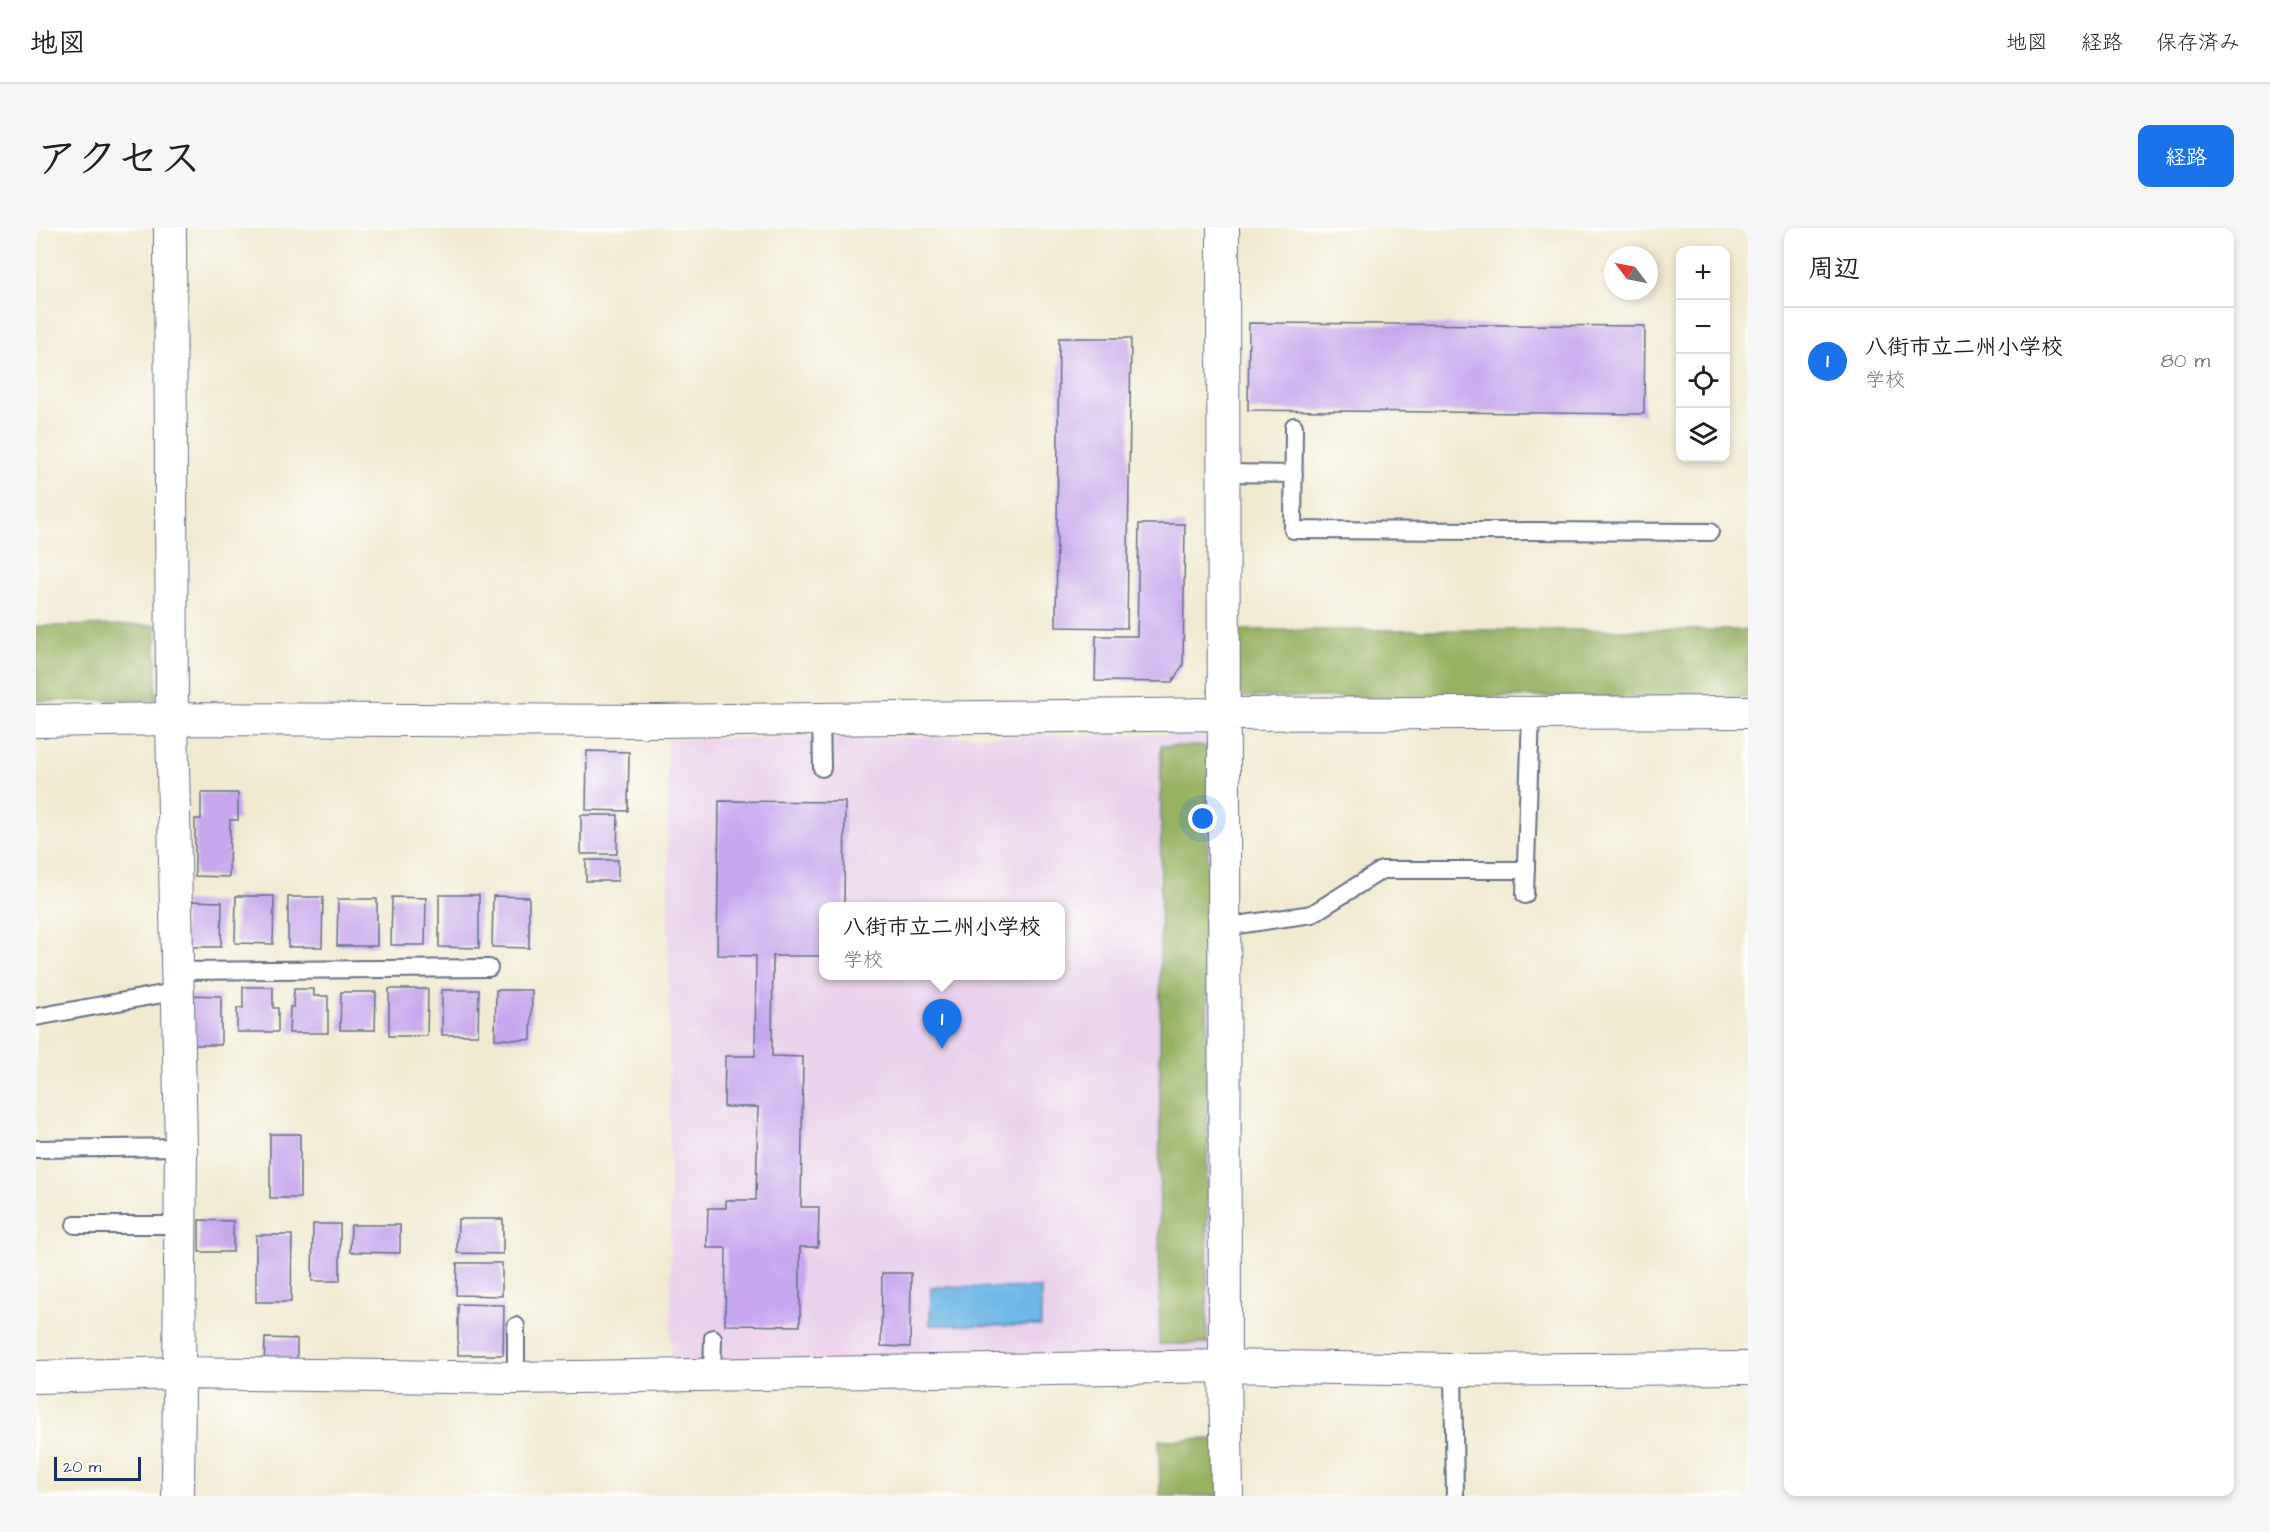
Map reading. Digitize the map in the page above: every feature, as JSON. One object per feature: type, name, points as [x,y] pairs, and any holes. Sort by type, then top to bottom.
[{"type":"street","points":[[170,228],[172,719],[181,1147],[178,1496]]},
{"type":"street","points":[[1223,228],[1227,1496]]},
{"type":"street","points":[[36,721],[172,719],[657,721],[1224,714],[1748,712]]},
{"type":"street","points":[[36,1377],[179,1373],[516,1378],[1225,1366],[1453,1370],[1748,1368]]},
{"type":"lane","points":[[1294,426],[1293,530],[1710,532]]},
{"type":"lane","points":[[1224,473],[1294,474]]},
{"type":"lane","points":[[1525,895],[1531,712]]},
{"type":"lane","points":[[821,719],[822,768]]},
{"type":"lane","points":[[1224,927],[1312,915],[1382,870],[1526,870]]},
{"type":"lane","points":[[36,1017],[178,981],[489,968]]},
{"type":"lane","points":[[36,1149],[181,1147]]},
{"type":"lane","points":[[75,1225],[180,1225]]},
{"type":"lane","points":[[516,1326],[516,1378]]},
{"type":"lane","points":[[712,1374],[713,1338]]},
{"type":"lane","points":[[1453,1370],[1455,1496]]},
{"type":"shaded area","points":[[1213,734],[1217,1358],[671,1364],[667,739]]},
{"type":"green space","points":[[156,625],[156,700],[36,701],[36,626]]},
{"type":"green space","points":[[1237,630],[1748,630],[1748,697],[1237,697]]},
{"type":"green space","points":[[1161,746],[1208,746],[1207,1344],[1159,1344]]},
{"type":"green space","points":[[1219,1439],[1219,1496],[1160,1496],[1159,1440]]},
{"type":"water","points":[[931,1287],[1041,1288],[1041,1326],[930,1325]]},
{"type":"building","points":[[1249,323],[1645,326],[1644,414],[1248,410]]},
{"type":"building","points":[[1059,338],[1131,338],[1127,628],[1056,627]]},
{"type":"building","points":[[1139,524],[1185,524],[1183,665],[1172,682],[1095,681],[1096,636],[1137,636]]},
{"type":"building","points":[[587,751],[629,752],[628,811],[586,810]]},
{"type":"building","points":[[201,793],[238,793],[238,820],[230,820],[229,877],[195,876],[195,819],[201,819]]},
{"type":"building","points":[[719,801],[845,802],[844,902],[819,902],[819,956],[773,956],[772,1056],[803,1057],[801,1207],[819,1207],[818,1247],[800,1247],[800,1326],[725,1325],[726,1248],[707,1248],[708,1208],[726,1208],[726,1200],[756,1200],[758,1107],[724,1107],[725,1056],[755,1056],[756,956],[717,955]]},
{"type":"building","points":[[581,815],[618,815],[617,854],[581,854]]},
{"type":"building","points":[[586,860],[618,860],[618,881],[586,881]]},
{"type":"building","points":[[439,895],[479,895],[479,948],[439,947]]},
{"type":"building","points":[[236,896],[274,896],[273,944],[235,943]]},
{"type":"building","points":[[493,896],[529,897],[529,948],[492,947]]},
{"type":"building","points":[[288,897],[323,897],[322,947],[288,947]]},
{"type":"building","points":[[392,897],[426,898],[425,945],[391,945]]},
{"type":"building","points":[[338,899],[377,899],[377,946],[337,946]]},
{"type":"building","points":[[184,901],[222,902],[221,947],[184,947]]},
{"type":"building","points":[[243,987],[273,987],[273,1008],[278,1008],[278,1032],[237,1032],[237,1008],[243,1008]]},
{"type":"building","points":[[294,989],[314,989],[314,996],[328,996],[328,1033],[289,1033],[290,1007],[293,1007]]},
{"type":"building","points":[[389,989],[428,989],[427,1036],[389,1036]]},
{"type":"building","points":[[442,990],[479,990],[478,1035],[442,1035]]},
{"type":"building","points":[[496,990],[532,990],[531,1040],[495,1039]]},
{"type":"building","points":[[341,992],[376,992],[375,1030],[340,1030]]},
{"type":"building","points":[[187,995],[221,996],[221,1045],[186,1045]]},
{"type":"building","points":[[270,1134],[300,1134],[300,1198],[270,1198]]},
{"type":"building","points":[[458,1219],[503,1219],[503,1254],[457,1253]]},
{"type":"building","points":[[199,1220],[233,1221],[233,1252],[199,1252]]},
{"type":"building","points":[[313,1224],[340,1224],[340,1281],[312,1281]]},
{"type":"building","points":[[351,1225],[400,1225],[400,1253],[350,1252]]},
{"type":"building","points":[[256,1235],[292,1235],[291,1302],[256,1302]]},
{"type":"building","points":[[457,1263],[502,1263],[502,1296],[456,1295]]},
{"type":"building","points":[[882,1273],[911,1273],[910,1347],[881,1346]]},
{"type":"building","points":[[458,1304],[504,1305],[503,1355],[458,1355]]},
{"type":"building","points":[[265,1338],[297,1339],[297,1366],[264,1367]]},
{"type":"place","name":"八街市立二州小学校","points":[[942,1049]]}]
